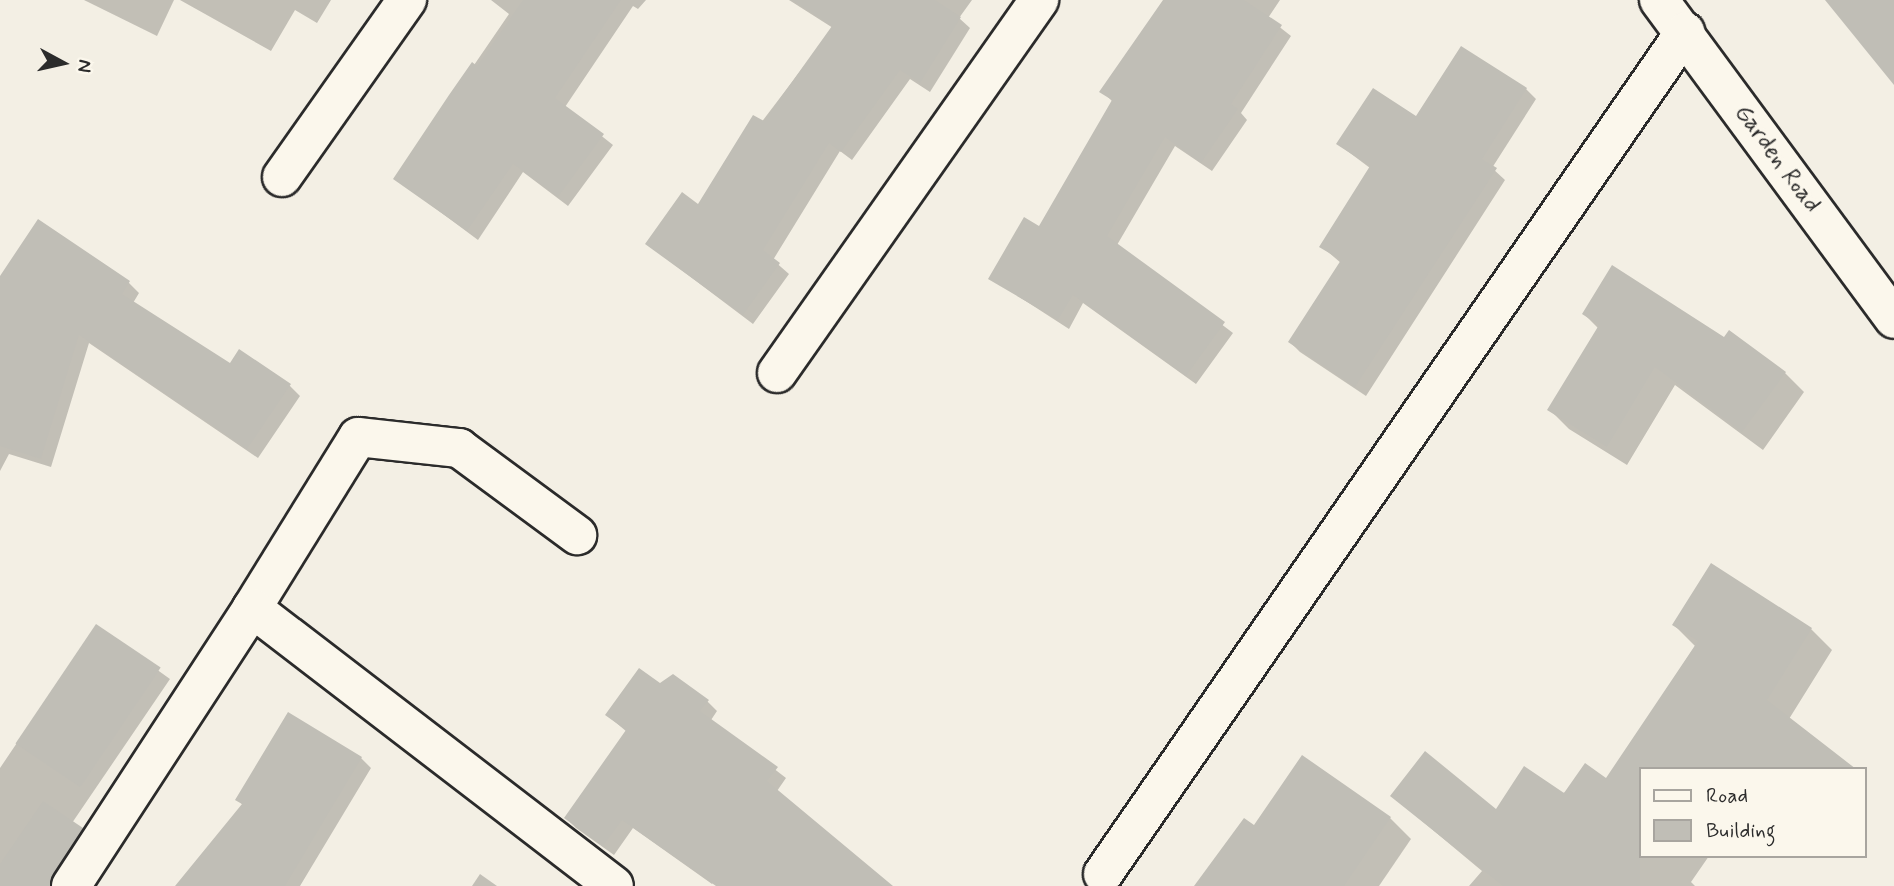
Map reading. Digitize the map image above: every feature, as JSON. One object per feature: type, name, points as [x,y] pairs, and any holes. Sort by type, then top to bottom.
[{"type":"street","points":[[282,177],[407,0]]},
{"type":"street","points":[[777,373],[1039,0]]},
{"type":"street","name":"Garden Road","points":[[1658,0],[1685,32],[1894,319]]},
{"type":"street","points":[[1103,874],[1685,32]]},
{"type":"street","points":[[71,886],[252,608],[358,437],[459,448],[577,535]]},
{"type":"street","points":[[252,608],[614,886]]},
{"type":"building","points":[[523,0],[621,0],[555,98],[604,134],[558,197],[513,164],[467,231],[393,179],[472,62],[477,66]]},
{"type":"building","points":[[792,0],[935,0],[961,17],[920,83],[900,70],[841,152],[829,143],[763,250],[780,263],[743,315],[645,244],[682,192],[698,204],[753,115],[764,121],[832,26]]},
{"type":"building","points":[[1163,0],[1244,0],[1282,25],[1231,104],[1238,109],[1201,163],[1165,137],[1107,236],[1225,322],[1186,376],[1073,295],[1058,320],[988,279],[1024,217],[1039,226],[1112,100],[1099,92]]},
{"type":"building","points":[[1825,0],[1894,0],[1894,85]]},
{"type":"building","points":[[1461,46],[1527,88],[1482,159],[1497,168],[1355,387],[1288,342],[1341,260],[1319,247],[1370,166],[1336,144],[1373,88],[1416,116]]},
{"type":"building","points":[[38,219],[130,281],[122,294],[230,363],[239,349],[291,384],[247,449],[79,335],[41,459],[0,446],[0,276]]},
{"type":"building","points":[[1612,265],[1724,337],[1729,330],[1786,372],[1742,432],[1655,367],[1607,447],[1547,410],[1599,325],[1582,314]]},
{"type":"building","points":[[1711,563],[1812,628],[1767,700],[1853,767],[1638,767],[1640,886],[1503,886],[1390,796],[1425,751],[1496,809],[1524,766],[1564,793],[1585,763],[1606,778],[1698,641],[1672,625]]},
{"type":"building","points":[[96,624],[161,668],[80,787],[15,743]]},
{"type":"building","points":[[639,668],[660,683],[673,674],[709,700],[700,711],[778,767],[767,781],[893,886],[716,886],[622,820],[603,846],[564,818],[626,730],[605,715]]},
{"type":"building","points":[[288,712],[362,757],[285,886],[175,886],[242,804],[235,800]]},
{"type":"building","points":[[1302,755],[1391,817],[1344,886],[1194,886],[1244,818],[1254,825]]},
{"type":"building","points":[[43,801],[83,828],[49,886],[0,886],[0,864]]}]
